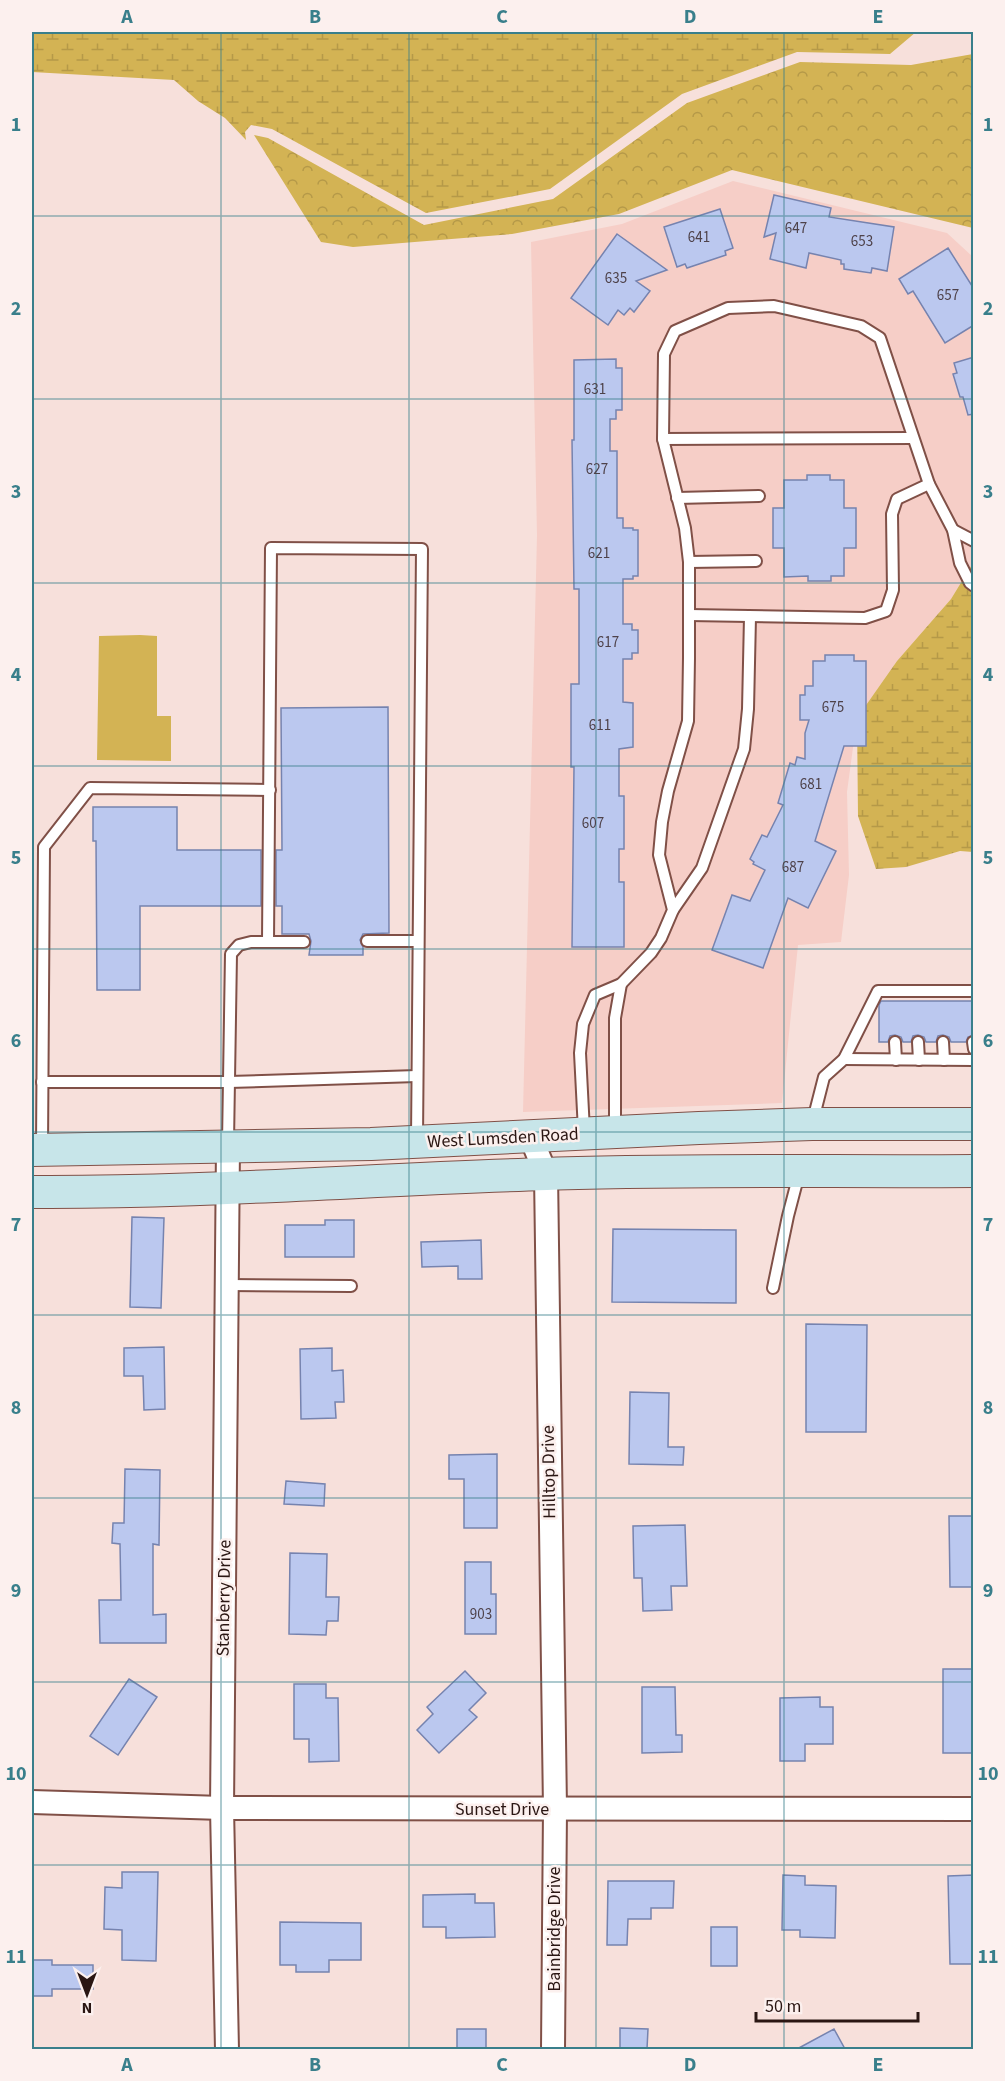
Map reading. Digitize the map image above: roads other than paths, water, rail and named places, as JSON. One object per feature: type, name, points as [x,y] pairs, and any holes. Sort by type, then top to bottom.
[{"type":"main road","name":"West Lumsden Road","points":[[37,1150],[417,1143],[812,1124],[974,1124]]},
{"type":"main road","name":"West Lumsden Road","points":[[32,1192],[228,1189],[546,1174],[675,1171],[974,1171]]},
{"type":"street","name":"Hilltop Drive","points":[[531,1138],[546,1174],[555,1809]]},
{"type":"street","name":"Stanberry Drive","points":[[227,2049],[222,1808],[228,1146]]},
{"type":"street","name":"Sunset Drive","points":[[32,1802],[222,1808],[974,1809]]},
{"type":"street","name":"Bainbridge Drive","points":[[553,2049],[555,1809]]},
{"type":"lane","points":[[673,910],[659,855],[668,791],[688,721],[689,615],[689,562],[685,528],[663,439],[664,354],[675,331],[728,308],[774,306],[861,326],[880,339],[929,484],[953,530],[960,563],[970,583],[974,586]]},
{"type":"lane","points":[[663,439],[913,438]]},
{"type":"lane","points":[[689,615],[865,618],[886,611],[893,590],[892,514],[897,499],[929,484]]},
{"type":"lane","points":[[677,498],[759,496]]},
{"type":"lane","points":[[953,530],[974,541]]},
{"type":"lane","points":[[268,942],[271,548],[422,549],[417,1143]]},
{"type":"lane","points":[[689,562],[756,561]]},
{"type":"lane","points":[[584,1134],[580,1053],[583,1024],[595,995],[621,984],[662,938],[673,910],[702,868],[744,749],[748,709],[750,617]]},
{"type":"lane","points":[[37,1150],[42,1082],[44,847],[90,788],[270,790]]},
{"type":"lane","points":[[367,941],[418,941]]},
{"type":"lane","points":[[228,1146],[231,954],[239,945],[250,942],[304,942]]},
{"type":"lane","points":[[615,1133],[615,1018],[621,984]]},
{"type":"lane","points":[[812,1124],[824,1077],[844,1059],[878,991],[893,996],[972,994]]},
{"type":"lane","points":[[895,1042],[896,1060]]},
{"type":"lane","points":[[918,1042],[919,1060]]},
{"type":"lane","points":[[943,1042],[944,1060]]},
{"type":"lane","points":[[973,1042],[974,1049]]},
{"type":"lane","points":[[844,1059],[974,1060]]},
{"type":"lane","points":[[42,1082],[229,1082],[417,1077]]},
{"type":"lane","points":[[773,1288],[799,1172]]},
{"type":"lane","points":[[227,1285],[351,1286]]}]
